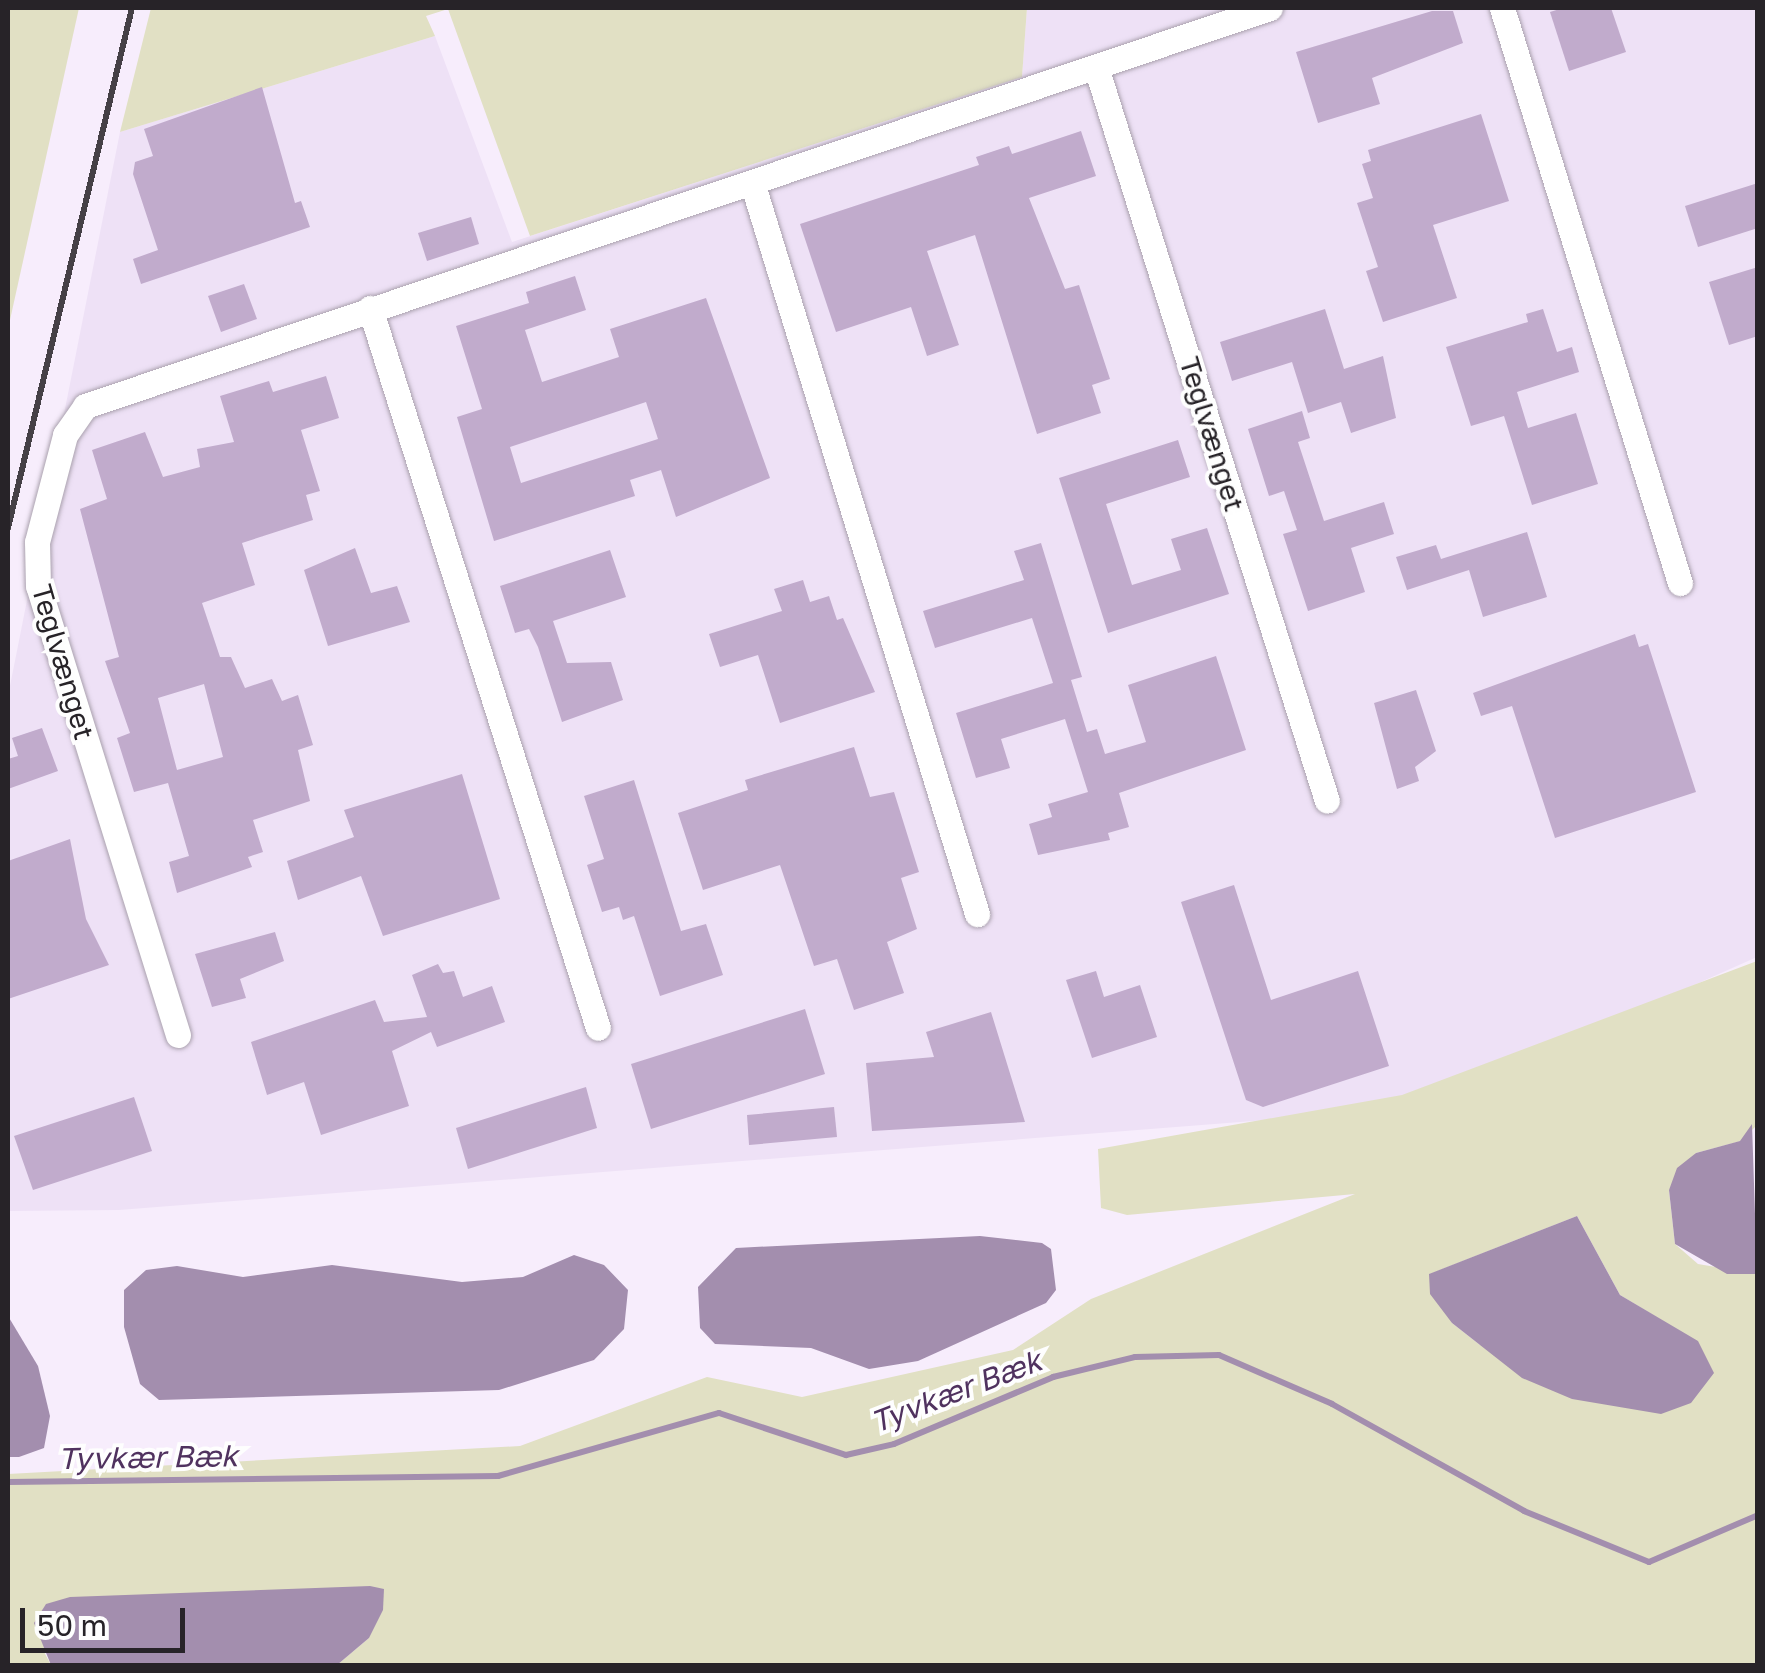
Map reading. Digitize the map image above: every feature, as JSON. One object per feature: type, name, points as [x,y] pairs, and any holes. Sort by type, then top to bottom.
[{"type":"street","name":"Teglvænget","points":[[178,1035],[38,586],[37,542],[65,435],[86,406],[1270,8]]},
{"type":"street","points":[[1502,8],[1680,583]]},
{"type":"street","name":"Teglvænget","points":[[1096,67],[1328,801]]},
{"type":"street","points":[[752,182],[978,914]]},
{"type":"street","points":[[370,308],[598,1028]]},
{"type":"shaded area","points":[[1027,8],[1757,8],[1757,957],[1418,1108],[119,1210],[8,1211],[8,696],[120,132],[435,36],[512,242],[1022,77]]},
{"type":"shaded area","points":[[1752,1124],[1757,1274],[1727,1274],[1675,1244],[1669,1190],[1677,1168],[1696,1153],[1740,1141]]},
{"type":"shaded area","points":[[1577,1216],[1620,1295],[1698,1341],[1714,1373],[1691,1403],[1661,1414],[1572,1399],[1522,1378],[1452,1323],[1430,1294],[1429,1274]]},
{"type":"shaded area","points":[[980,1236],[1042,1243],[1051,1249],[1056,1290],[1046,1303],[918,1361],[869,1369],[811,1348],[715,1344],[700,1328],[698,1287],[736,1248]]},
{"type":"shaded area","points":[[574,1255],[604,1265],[628,1290],[624,1329],[594,1360],[499,1390],[159,1400],[140,1384],[124,1327],[124,1290],[146,1270],[177,1266],[243,1277],[332,1265],[462,1282],[523,1277]]},
{"type":"shaded area","points":[[8,1316],[38,1366],[50,1416],[44,1448],[19,1457],[8,1457]]},
{"type":"shaded area","points":[[370,1586],[384,1589],[383,1610],[369,1638],[337,1665],[51,1665],[34,1623],[46,1604],[70,1597]]},
{"type":"green space","points":[[8,8],[79,8],[8,329]]},
{"type":"green space","points":[[151,8],[1027,8],[1022,77],[530,236],[448,9],[426,16],[435,36],[120,132]]},
{"type":"green space","points":[[1757,961],[1757,1125],[1741,1141],[1696,1153],[1669,1190],[1675,1244],[1698,1264],[1757,1274],[1757,1665],[337,1665],[369,1638],[43,1650],[51,1665],[8,1666],[8,1474],[520,1446],[707,1377],[802,1397],[1013,1350],[1091,1299],[1355,1194],[1127,1215],[1101,1208],[1098,1149],[1402,1095]],"holes":[[[1577,1216],[1620,1295],[1698,1342],[1480,1345],[1452,1323],[1430,1274]]]},
{"type":"building","points":[[1563,8],[1611,8],[1626,52],[1569,71],[1550,12]]},
{"type":"building","points":[[1432,11],[1453,11],[1463,43],[1372,78],[1380,104],[1318,123],[1296,52]]},
{"type":"building","points":[[262,87],[295,203],[301,201],[310,227],[141,284],[133,259],[158,250],[133,174],[135,162],[153,156],[144,129]]},
{"type":"building","points":[[1481,114],[1509,201],[1433,225],[1457,298],[1383,322],[1366,271],[1378,267],[1357,203],[1373,198],[1362,164],[1371,161],[1368,150]]},
{"type":"building","points":[[1081,131],[1096,176],[1029,198],[1065,289],[1079,285],[1110,379],[1092,385],[1101,413],[1037,434],[975,235],[927,251],[959,345],[927,356],[911,307],[836,332],[800,224],[979,165],[976,157],[1009,146],[1012,154]]},
{"type":"building","points":[[1758,183],[1758,228],[1698,247],[1685,206]]},
{"type":"building","points":[[471,217],[479,244],[427,261],[418,233]]},
{"type":"building","points":[[1758,267],[1758,336],[1729,345],[1709,282]]},
{"type":"building","points":[[575,276],[586,310],[525,330],[542,382],[619,357],[610,329],[706,298],[770,478],[676,517],[661,470],[630,480],[635,496],[494,541],[457,417],[482,409],[456,326],[529,303],[526,292]],"holes":[[[646,402],[658,439],[521,483],[510,447]]]},
{"type":"building","points":[[244,284],[257,319],[221,332],[208,296]]},
{"type":"building","points":[[1325,309],[1344,369],[1383,356],[1396,418],[1351,433],[1341,402],[1308,413],[1292,362],[1232,381],[1220,342]]},
{"type":"building","points":[[1543,309],[1557,352],[1572,347],[1579,372],[1517,392],[1528,428],[1576,413],[1598,484],[1532,505],[1504,416],[1471,426],[1446,347],[1528,322],[1526,314]]},
{"type":"building","points":[[326,376],[339,418],[301,430],[320,491],[306,495],[313,520],[242,543],[255,585],[202,603],[220,657],[231,657],[245,688],[272,679],[282,701],[298,695],[313,745],[298,750],[310,801],[253,820],[263,852],[248,857],[252,867],[177,893],[169,862],[189,856],[168,783],[134,792],[117,738],[130,733],[105,661],[119,657],[80,509],[107,499],[92,450],[145,432],[163,477],[200,467],[197,449],[234,442],[220,396],[269,381],[273,392]],"holes":[[[204,684],[223,757],[177,770],[158,698]]]},
{"type":"building","points":[[1302,411],[1310,438],[1298,442],[1324,521],[1384,502],[1394,534],[1351,548],[1365,592],[1308,611],[1283,534],[1297,530],[1284,491],[1269,496],[1248,429]]},
{"type":"building","points":[[1178,440],[1190,477],[1106,504],[1132,585],[1181,570],[1171,539],[1207,528],[1229,594],[1108,633],[1059,478]]},
{"type":"building","points":[[1527,532],[1547,597],[1483,617],[1469,570],[1407,590],[1396,557],[1436,545],[1441,559]]},
{"type":"building","points":[[1041,543],[1082,677],[1071,680],[1087,732],[1097,729],[1105,754],[1146,742],[1128,685],[1216,656],[1246,750],[1119,793],[1129,827],[1108,833],[1110,840],[1038,855],[1029,824],[1052,817],[1048,804],[1088,792],[1065,719],[1001,739],[1010,768],[976,778],[956,713],[1053,683],[1032,618],[935,648],[923,611],[1024,580],[1014,551]]},
{"type":"building","points":[[355,548],[371,593],[397,586],[410,622],[328,646],[304,570]]},
{"type":"building","points":[[610,550],[626,597],[553,621],[567,663],[611,662],[623,700],[562,722],[538,647],[529,629],[515,633],[500,586]]},
{"type":"building","points":[[803,580],[810,602],[829,596],[837,620],[843,618],[875,692],[780,723],[758,655],[720,667],[709,634],[782,611],[774,589]]},
{"type":"building","points":[[1635,634],[1639,647],[1648,644],[1696,792],[1555,838],[1512,706],[1481,716],[1473,693]]},
{"type":"building","points":[[1416,690],[1436,751],[1415,767],[1419,781],[1397,789],[1374,703]]},
{"type":"building","points":[[42,728],[58,771],[8,789],[8,759],[18,756],[12,738]]},
{"type":"building","points":[[854,747],[870,797],[894,792],[919,872],[901,878],[917,929],[887,942],[904,993],[854,1010],[837,959],[814,966],[780,865],[703,890],[678,813],[748,790],[745,780]]},
{"type":"building","points":[[462,774],[500,899],[383,936],[361,876],[298,900],[287,861],[354,837],[344,810]]},
{"type":"building","points":[[634,780],[681,931],[706,924],[723,975],[660,996],[634,916],[623,920],[619,907],[602,912],[587,865],[604,859],[584,796]]},
{"type":"building","points":[[70,839],[86,919],[109,965],[8,999],[8,861]]},
{"type":"building","points":[[1234,885],[1271,1000],[1358,971],[1389,1066],[1263,1107],[1246,1100],[1181,902]]},
{"type":"building","points":[[275,932],[284,961],[240,979],[246,998],[212,1007],[195,954]]},
{"type":"building","points":[[438,964],[443,973],[454,971],[463,997],[492,986],[505,1022],[437,1047],[431,1032],[392,1051],[409,1106],[321,1135],[304,1082],[267,1095],[251,1042],[375,1000],[384,1022],[427,1017],[412,975]]},
{"type":"building","points":[[1096,971],[1104,997],[1140,985],[1157,1037],[1092,1058],[1066,980]]},
{"type":"building","points":[[805,1009],[825,1074],[651,1129],[631,1064]]},
{"type":"building","points":[[991,1012],[1025,1122],[872,1131],[866,1063],[934,1057],[926,1032]]},
{"type":"building","points":[[586,1087],[597,1128],[468,1169],[456,1128]]},
{"type":"building","points":[[134,1097],[152,1151],[33,1190],[14,1136]]},
{"type":"building","points":[[834,1107],[837,1137],[749,1145],[747,1115]]},
{"type":"waterway","name":"Tyvkær Bæk","points":[[8,1482],[498,1476],[719,1413],[846,1455],[894,1444],[1053,1377],[1135,1357],[1219,1355],[1332,1404],[1524,1511],[1649,1562],[1758,1515]]},
{"type":"railway","points":[[8,528],[132,8]]}]
